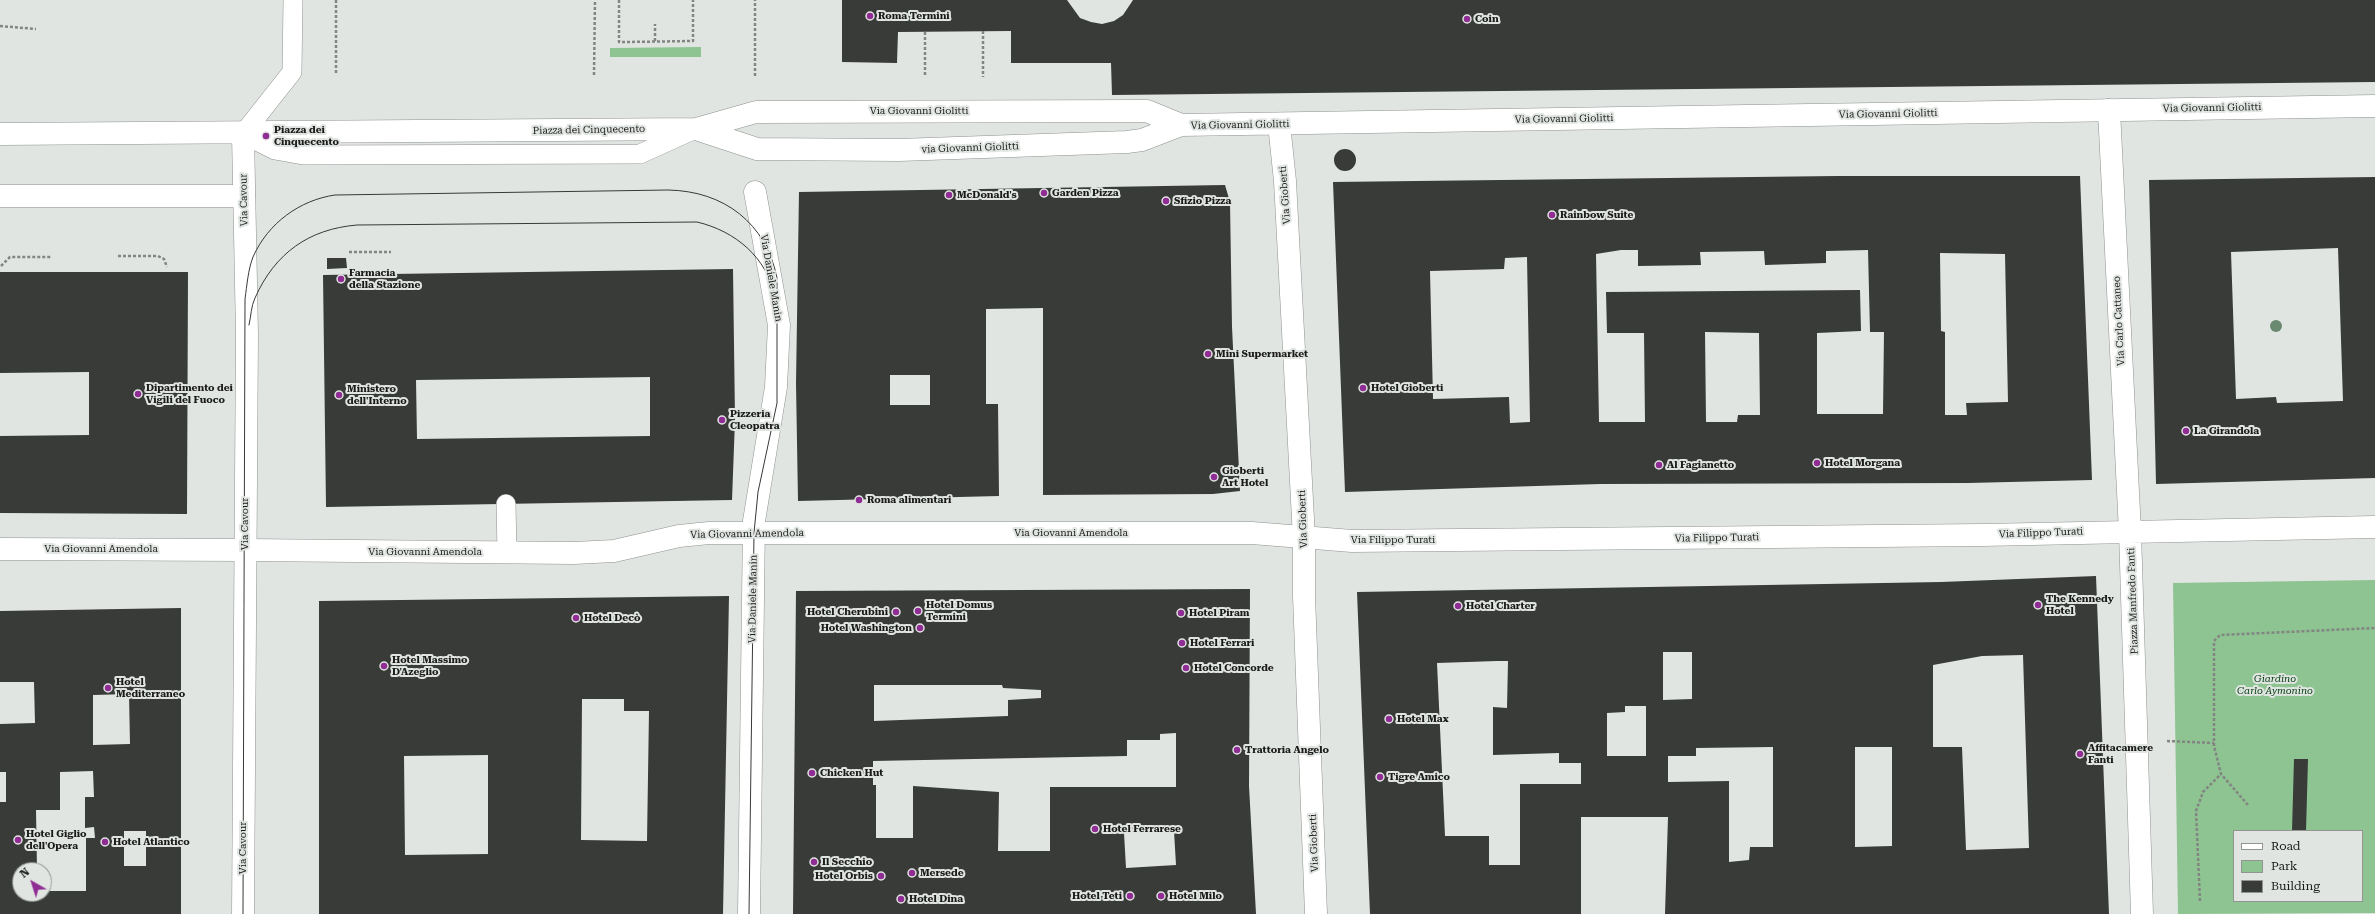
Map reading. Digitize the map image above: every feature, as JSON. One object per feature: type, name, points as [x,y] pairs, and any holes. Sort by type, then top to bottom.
[{"type":"main road","name":"Via Giovanni Giolitti","points":[[756,112],[1147,111],[1181,126],[2375,106]]},
{"type":"main road","name":"Via Carlo Cattaneo","points":[[2109,110],[2130,532]]},
{"type":"main road","name":"Piazza dei Cinquecento","points":[[0,134],[243,134],[696,129],[756,112]]},
{"type":"main road","name":"Via Gioberti","points":[[1279,124],[1285,181],[1304,538],[1304,596],[1316,914]]},
{"type":"main road","name":"via Giovanni Giolitti","points":[[757,148],[900,150],[1111,143],[1142,140],[1181,126]]},
{"type":"main road","name":"Piazza dei Cinquecento","points":[[696,129],[757,148]]},
{"type":"main road","name":"Via Cavour","points":[[243,134],[247,281],[243,914]]},
{"type":"main road","name":"Via Daniele Manin","points":[[749,914],[754,533],[758,489],[776,387],[779,325],[756,192]]},
{"type":"main road","points":[[0,196],[244,196]]},
{"type":"main road","points":[[2130,532],[2375,527]]},
{"type":"main road","name":"Via Filippo Turati","points":[[1304,538],[1352,541],[1959,536],[2130,532]]},
{"type":"main road","name":"Piazza Manfredo Fanti","points":[[2130,532],[2142,914]]},
{"type":"main road","name":"Via Giovanni Amendola","points":[[0,549],[507,553],[602,552],[690,535],[754,533],[1252,533],[1304,538]]},
{"type":"lane","points":[[243,134],[292,72],[293,0]]},
{"type":"lane","points":[[506,504],[507,553]]},
{"type":"path","points":[[336,0],[336,73]]},
{"type":"path","points":[[594,75],[595,0]]},
{"type":"path","points":[[619,0],[619,42],[693,41],[693,0]]},
{"type":"path","points":[[755,0],[755,76]]},
{"type":"path","points":[[655,24],[655,41]]},
{"type":"path","points":[[0,26],[36,28]]},
{"type":"path","points":[[983,31],[983,77]]},
{"type":"path","points":[[925,32],[925,77]]},
{"type":"path","points":[[349,252],[391,252]]},
{"type":"path","points":[[118,256],[158,256],[164,259],[167,267]]},
{"type":"path","points":[[1,266],[10,257],[52,257]]},
{"type":"path","points":[[2248,805],[2221,774],[2214,743],[2214,641],[2220,635],[2375,628]]},
{"type":"path","points":[[2165,741],[2214,743]]},
{"type":"path","points":[[2200,901],[2196,811],[2203,792],[2221,774]]},
{"type":"green space","points":[[701,47],[701,57],[610,57],[610,48]]},
{"type":"green space","name":"Giardino Carlo Aymonino","points":[[2375,580],[2375,913],[2178,914],[2173,583]]},
{"type":"building","points":[[842,0],[1067,0],[1080,18],[1102,24],[1114,21],[1123,15],[1133,0],[2375,0],[2375,82],[1112,95],[1111,63],[1011,63],[1011,31],[898,32],[897,63],[842,62]]},
{"type":"building","points":[[1345,149],[1353,152],[1356,160],[1353,168],[1345,171],[1337,168],[1334,160],[1337,152]]},
{"type":"building","points":[[1837,176],[2080,176],[2092,480],[1968,483],[1600,484],[1345,492],[1333,182]],"holes":[[[1621,250],[1638,250],[1638,266],[1701,265],[1700,252],[1764,251],[1765,265],[1826,263],[1826,251],[1868,250],[1870,332],[1884,332],[1883,414],[1817,414],[1817,333],[1861,331],[1860,290],[1606,292],[1607,333],[1644,333],[1645,422],[1599,422],[1596,254]],[[1940,253],[2005,254],[2008,402],[1966,403],[1967,415],[1945,415],[1945,332],[1941,331]],[[1527,257],[1530,422],[1510,423],[1509,397],[1433,399],[1430,271],[1504,269],[1505,258]],[[1705,332],[1759,333],[1760,415],[1738,415],[1737,422],[1706,422]]]},
{"type":"building","points":[[2375,177],[2375,478],[2156,484],[2149,180]],"holes":[[[2338,248],[2343,401],[2277,403],[2276,397],[2236,399],[2231,252]]]},
{"type":"building","points":[[1225,185],[1230,202],[1232,327],[1240,491],[1213,494],[1043,495],[1043,308],[986,309],[986,404],[998,404],[999,496],[798,501],[796,383],[799,192]],"holes":[[[890,375],[930,375],[930,405],[890,405]]]},
{"type":"building","points":[[327,258],[346,258],[347,268],[327,269]]},
{"type":"building","points":[[733,269],[735,420],[732,500],[326,507],[323,275]],"holes":[[[650,377],[650,436],[417,439],[416,380]]]},
{"type":"building","name":"Dipartimento dei Vigili del Fuoco","points":[[0,272],[188,272],[187,514],[0,513],[0,436],[89,435],[89,372],[0,373]]},
{"type":"building","points":[[2096,576],[2109,914],[1665,914],[1668,817],[1581,817],[1581,914],[1370,914],[1357,592],[1941,582]],"holes":[[[1663,652],[1692,652],[1692,699],[1663,700]],[[2023,655],[2029,848],[1966,850],[1962,747],[1933,747],[1933,665],[1982,656]],[[1508,661],[1507,708],[1493,707],[1493,755],[1559,753],[1559,763],[1581,763],[1581,784],[1520,784],[1520,865],[1489,865],[1489,836],[1445,836],[1437,663]],[[1625,706],[1646,706],[1646,756],[1607,756],[1607,713],[1625,712]],[[1773,747],[1773,847],[1750,847],[1749,860],[1729,862],[1729,781],[1668,782],[1668,756],[1696,756],[1696,748]],[[1855,747],[1892,747],[1892,846],[1855,847]]]},
{"type":"building","points":[[1250,589],[1249,786],[1256,914],[793,914],[796,591]],"holes":[[[874,685],[1002,685],[1003,688],[1041,690],[1041,698],[1008,700],[1008,716],[874,721]],[[1176,733],[1176,787],[1050,787],[1050,851],[998,851],[999,792],[913,786],[913,838],[876,838],[876,785],[873,785],[873,761],[1127,756],[1127,740],[1160,740],[1160,734]],[[1174,831],[1176,865],[1126,868],[1124,833]]]},
{"type":"building","points":[[729,596],[723,914],[319,914],[319,601]],"holes":[[[582,699],[624,699],[624,711],[649,711],[647,841],[581,840]],[[488,755],[488,854],[405,855],[404,756]]]},
{"type":"building","points":[[181,608],[181,914],[0,914],[0,802],[6,802],[6,772],[0,772],[0,724],[35,723],[34,682],[0,682],[0,611]],"holes":[[[129,694],[130,744],[93,745],[93,695]],[[93,771],[94,797],[85,797],[85,828],[94,827],[95,838],[86,838],[86,891],[52,891],[52,902],[12,902],[12,862],[37,862],[36,810],[60,810],[60,772]],[[124,831],[146,831],[146,866],[124,866]]]},
{"type":"building","points":[[2294,759],[2308,759],[2306,830],[2292,830]]},
{"type":"tram line","points":[[243,914],[245,299],[250,267],[259,245],[267,234],[286,215],[310,202],[335,195],[668,190],[707,196],[724,204],[739,214],[752,226],[763,241],[771,258],[777,278],[777,403],[758,492],[754,533],[749,914]]},
{"type":"tram line","points":[[249,325],[255,298],[263,282],[283,256],[309,238],[340,227],[357,225],[697,222],[724,232],[747,248],[757,258],[765,270],[775,297]]},
{"type":"place","name":"Roma Termini","points":[[870,16]]},
{"type":"place","name":"Coin","points":[[1467,19]]},
{"type":"place","name":"Piazza dei Cinquecento","points":[[266,136]]},
{"type":"place","name":"Garden Pizza","points":[[1044,193]]},
{"type":"place","name":"McDonald's","points":[[949,195]]},
{"type":"place","name":"Sfizio Pizza","points":[[1166,201]]},
{"type":"place","name":"Rainbow Suite","points":[[1552,215]]},
{"type":"place","name":"Farmacia della Stazione","points":[[341,279]]},
{"type":"place","name":"Mini Supermarket","points":[[1208,354]]},
{"type":"place","name":"Hotel Gioberti","points":[[1363,388]]},
{"type":"place","name":"Dipartimento dei Vigili del Fuoco","points":[[138,394]]},
{"type":"place","name":"Ministero dell'Interno","points":[[339,395]]},
{"type":"place","name":"Pizzeria Cleopatra","points":[[722,420]]},
{"type":"place","name":"La Girandola","points":[[2186,431]]},
{"type":"place","name":"Hotel Morgana","points":[[1817,463]]},
{"type":"place","name":"Al Fagianetto","points":[[1659,465]]},
{"type":"place","name":"Gioberti Art Hotel","points":[[1214,477]]},
{"type":"place","name":"Roma alimentari","points":[[859,500]]},
{"type":"place","name":"The Kennedy Hotel","points":[[2038,605]]},
{"type":"place","name":"Hotel Charter","points":[[1458,606]]},
{"type":"place","name":"Hotel Domus Termini","points":[[918,611]]},
{"type":"place","name":"Hotel Cherubini","points":[[896,612]]},
{"type":"place","name":"Hotel Piram","points":[[1181,613]]},
{"type":"place","name":"Hotel Decò","points":[[576,618]]},
{"type":"place","name":"Hotel Washington","points":[[920,628]]},
{"type":"place","name":"Hotel Ferrari","points":[[1182,643]]},
{"type":"place","name":"Hotel Massimo D'Azeglio","points":[[384,666]]},
{"type":"place","name":"Hotel Concorde","points":[[1186,668]]},
{"type":"place","name":"Hotel Mediterraneo","points":[[108,688]]},
{"type":"place","name":"Hotel Max","points":[[1389,719]]},
{"type":"place","name":"Trattoria Angelo","points":[[1237,750]]},
{"type":"place","name":"Affitacamere Fanti","points":[[2080,754]]},
{"type":"place","name":"Chicken Hut","points":[[812,773]]},
{"type":"place","name":"Tigre Amico","points":[[1380,777]]},
{"type":"place","name":"Hotel Ferrarese","points":[[1095,829]]},
{"type":"place","name":"Hotel Giglio dell'Opera","points":[[18,840]]},
{"type":"place","name":"Hotel Atlantico","points":[[105,842]]},
{"type":"place","name":"Il Secchio","points":[[814,862]]},
{"type":"place","name":"Mersede","points":[[912,873]]},
{"type":"place","name":"Hotel Orbis","points":[[881,876]]},
{"type":"place","name":"Hotel Teti","points":[[1130,896]]},
{"type":"place","name":"Hotel Milo","points":[[1161,896]]},
{"type":"place","name":"Hotel Dina","points":[[901,899]]}]
